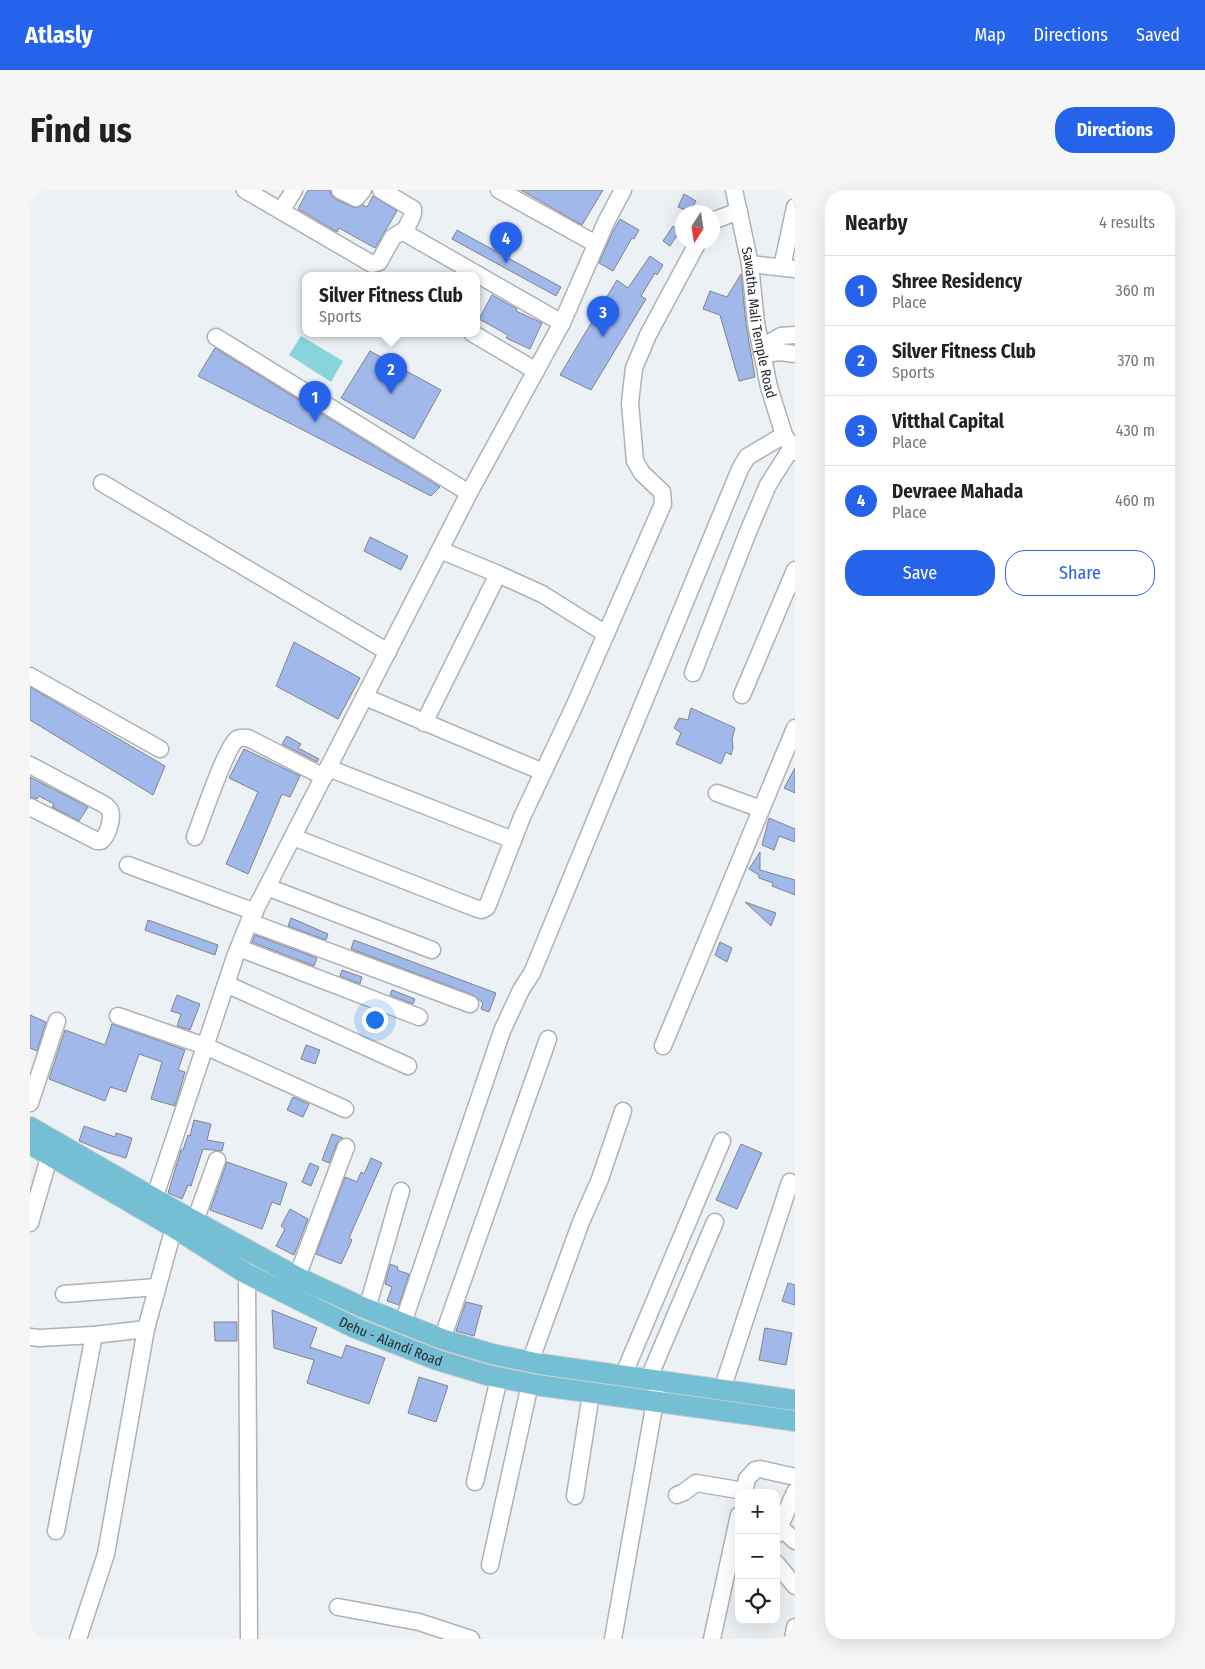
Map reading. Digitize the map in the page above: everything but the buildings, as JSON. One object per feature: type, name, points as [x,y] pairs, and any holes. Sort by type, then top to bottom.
[{"type":"main road","name":"Dehu - Alandi Road","points":[[30,1127],[52,1148],[152,1206],[297,1278],[442,1339],[492,1354],[530,1362],[795,1400]]},
{"type":"main road","name":"Dehu - Alandi Road","points":[[30,1144],[52,1148]]},
{"type":"main road","name":"Dehu - Alandi Road","points":[[182,1220],[247,1274],[353,1327],[437,1360],[499,1378],[530,1384],[795,1421]]},
{"type":"street","points":[[245,190],[372,264],[379,262],[393,237],[406,229],[414,213],[413,209],[381,190]]},
{"type":"street","points":[[281,211],[294,190]]},
{"type":"street","points":[[340,190],[356,198],[363,190]]},
{"type":"street","points":[[499,190],[596,244]]},
{"type":"street","points":[[152,1206],[226,984],[252,917],[469,493],[562,323],[596,244],[624,190]]},
{"type":"street","name":"Sawatha Mali Temple Road","points":[[734,190],[750,264],[756,323],[769,387],[790,445]]},
{"type":"street","points":[[750,264],[788,268],[795,207]]},
{"type":"street","points":[[720,218],[739,211]]},
{"type":"street","points":[[406,229],[407,234],[474,272]]},
{"type":"street","points":[[293,837],[482,910],[487,907],[513,840],[663,504],[662,492],[642,473],[635,461],[630,403],[634,368],[648,336],[694,250]]},
{"type":"street","points":[[480,276],[562,323]]},
{"type":"street","points":[[762,351],[781,336],[795,335]]},
{"type":"street","points":[[216,337],[469,493]]},
{"type":"street","points":[[479,337],[536,371]]},
{"type":"street","points":[[762,351],[795,354]]},
{"type":"street","points":[[693,673],[748,532],[768,485],[790,445]]},
{"type":"street","points":[[403,1323],[502,1032],[521,990],[532,973],[740,469],[747,457],[790,445]]},
{"type":"street","points":[[102,482],[388,652]]},
{"type":"street","points":[[440,550],[542,594],[606,634]]},
{"type":"street","points":[[742,695],[795,570]]},
{"type":"street","points":[[424,723],[498,574]]},
{"type":"street","points":[[30,676],[160,749]]},
{"type":"street","points":[[365,697],[543,772]]},
{"type":"street","points":[[663,1046],[795,728]]},
{"type":"street","points":[[195,837],[227,752],[236,739],[242,737],[326,773],[513,840]]},
{"type":"street","points":[[30,765],[105,805],[110,810],[112,819],[104,838],[101,841],[97,841],[30,807]]},
{"type":"street","points":[[717,793],[762,809]]},
{"type":"street","points":[[128,865],[470,1004]]},
{"type":"street","points":[[267,887],[432,950]]},
{"type":"street","points":[[239,948],[420,1017]]},
{"type":"street","points":[[226,984],[408,1066]]},
{"type":"street","points":[[118,1016],[205,1046],[345,1109]]},
{"type":"street","points":[[30,1102],[58,1021]]},
{"type":"street","points":[[442,1339],[548,1040]]},
{"type":"street","points":[[530,1362],[580,1222],[600,1179],[623,1111]]},
{"type":"street","points":[[623,1376],[722,1141]]},
{"type":"street","points":[[297,1278],[346,1147]]},
{"type":"street","points":[[30,1223],[52,1148]]},
{"type":"street","points":[[78,1639],[106,1554],[146,1329],[157,1287],[182,1220],[216,1160]]},
{"type":"street","points":[[722,1390],[790,1182]]},
{"type":"street","points":[[367,1309],[401,1191]]},
{"type":"street","points":[[613,1639],[655,1402],[653,1380],[715,1222]]},
{"type":"street","points":[[247,1274],[249,1639]]},
{"type":"street","points":[[64,1294],[157,1287]]},
{"type":"street","points":[[30,1337],[94,1335],[146,1329]]},
{"type":"street","points":[[56,1531],[94,1335]]},
{"type":"street","points":[[475,1482],[499,1378]]},
{"type":"street","points":[[490,1565],[530,1384]]},
{"type":"street","points":[[575,1496],[591,1394]]},
{"type":"street","points":[[745,1489],[747,1479],[755,1470],[760,1469],[795,1477]]},
{"type":"street","points":[[677,1495],[696,1483],[735,1490]]},
{"type":"street","points":[[780,1526],[795,1492]]},
{"type":"street","points":[[780,1532],[795,1541]]},
{"type":"street","points":[[712,1639],[735,1533]]},
{"type":"street","points":[[780,1568],[795,1586]]},
{"type":"street","points":[[338,1607],[419,1622],[471,1639]]},
{"type":"street","points":[[793,1639],[795,1626]]},
{"type":"water","points":[[301,336],[343,361],[331,382],[289,355]]},
{"type":"place","name":"Devraee Mahada","points":[[506,263]]},
{"type":"place","name":"Vitthal Capital","points":[[603,337]]},
{"type":"place","name":"Silver Fitness Club","points":[[391,394]]},
{"type":"place","name":"Shree Residency","points":[[315,422]]}]
